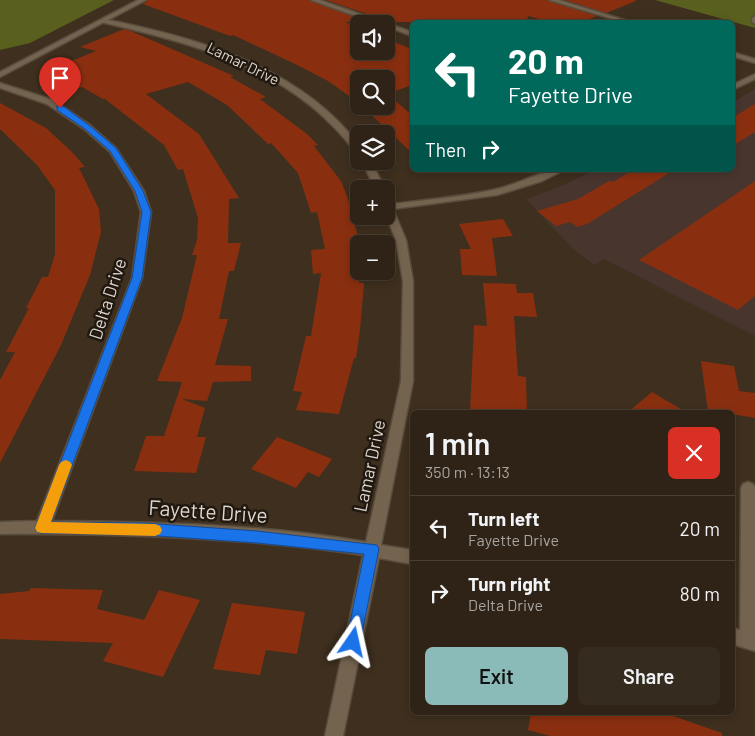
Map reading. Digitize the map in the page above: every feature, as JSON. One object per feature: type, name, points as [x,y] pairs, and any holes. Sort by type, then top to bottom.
[{"type":"street","points":[[0,75],[144,0]]},
{"type":"street","points":[[314,0],[359,15]]},
{"type":"street","points":[[552,0],[616,20]]},
{"type":"street","name":"Lamar Drive","points":[[103,21],[178,37],[234,57],[276,79],[318,106],[336,122],[350,140]]},
{"type":"street","points":[[395,27],[410,33]]},
{"type":"street","points":[[735,55],[755,61]]},
{"type":"street","points":[[0,70],[9,70]]},
{"type":"street","points":[[735,86],[755,76]]},
{"type":"street","name":"Delta Drive","points":[[0,85],[50,102],[87,127],[113,150],[139,191],[146,212],[137,278],[42,528]]},
{"type":"street","points":[[395,205],[499,192],[543,178],[555,172]]},
{"type":"street","name":"Lamar Drive","points":[[334,736],[407,381],[408,281],[401,240],[395,225]]},
{"type":"street","points":[[735,637],[752,642],[748,488]]},
{"type":"street","name":"Fayette Drive","points":[[0,528],[144,529],[257,537],[372,549],[410,557]]},
{"type":"shaded area","points":[[755,89],[755,336],[604,259],[594,265],[573,249],[526,199],[557,188],[591,172],[735,172],[735,101]]},
{"type":"green space","points":[[0,0],[114,0],[30,43],[0,50]]},
{"type":"green space","points":[[655,0],[755,0],[755,28],[735,22],[735,20],[726,20]]},
{"type":"building","points":[[148,0],[309,0],[350,15],[350,22],[345,22],[350,24],[350,60],[395,60],[395,42],[410,48],[410,86],[395,91],[395,70],[350,70],[350,97],[328,81],[295,64],[233,35],[230,36],[143,4]]},
{"type":"building","points":[[326,0],[547,0],[597,16],[587,20],[543,20],[528,16],[527,20],[410,20],[410,22],[395,22],[395,15],[370,15]]},
{"type":"building","points":[[565,0],[635,0],[636,1],[606,13]]},
{"type":"building","points":[[124,29],[133,32],[234,76],[230,77],[266,97],[260,99],[307,134],[318,145],[314,146],[341,181],[350,207],[350,225],[355,225],[358,235],[350,235],[350,280],[359,280],[359,283],[364,283],[356,358],[354,358],[339,414],[296,410],[302,392],[293,391],[306,336],[311,336],[321,273],[313,274],[311,250],[325,249],[317,212],[311,213],[298,173],[271,143],[268,144],[227,105],[188,82],[146,94],[199,134],[239,198],[229,199],[228,243],[241,243],[234,271],[229,271],[219,319],[228,319],[215,365],[251,366],[251,381],[213,382],[207,401],[182,399],[205,408],[197,437],[206,437],[196,473],[134,471],[146,436],[164,436],[182,382],[157,381],[182,318],[197,255],[192,255],[197,240],[198,218],[183,169],[178,170],[164,145],[105,99],[82,87],[77,88],[44,72],[96,51],[80,47]]},
{"type":"building","points":[[395,101],[410,113],[410,151],[395,137],[395,125],[382,125],[372,115],[395,115]]},
{"type":"building","points":[[0,103],[46,128],[85,167],[79,168],[99,209],[101,232],[90,275],[61,345],[0,463],[0,380],[15,352],[6,352],[29,308],[26,308],[42,277],[48,277],[55,254],[55,190],[37,165],[0,129]]},
{"type":"building","points":[[755,104],[755,132],[735,144],[735,116]]},
{"type":"building","points":[[630,172],[671,172],[587,224],[577,227],[570,222],[556,226],[537,211],[578,199],[609,181],[613,182]]},
{"type":"building","points":[[755,181],[755,296],[738,310],[639,260]]},
{"type":"building","points":[[503,219],[513,236],[492,238],[497,276],[462,275],[460,249],[471,249],[459,224]]},
{"type":"building","points":[[483,283],[516,284],[517,293],[533,293],[537,317],[514,316],[518,376],[526,377],[527,410],[470,410],[474,325],[487,326]]},
{"type":"building","points":[[701,361],[734,366],[739,391],[755,393],[755,418],[735,415],[735,410],[708,410]]},
{"type":"building","points":[[652,392],[683,410],[630,410]]},
{"type":"building","points":[[277,437],[332,459],[319,477],[308,472],[296,488],[251,469]]},
{"type":"building","points":[[31,588],[103,590],[97,609],[144,620],[159,590],[200,600],[163,677],[103,661],[113,643],[0,639],[0,594],[29,591]]},
{"type":"building","points":[[232,603],[305,612],[297,654],[266,650],[260,675],[213,669]]},
{"type":"building","points":[[530,715],[673,715],[722,733],[722,736],[550,736],[528,730]]},
{"type":"slow traffic","points":[[66,465],[42,528],[155,530]]},
{"type":"route","points":[[60,108],[87,127],[113,150],[139,191],[146,212],[137,278],[42,528],[144,529],[257,537],[372,549],[353,642]]}]
